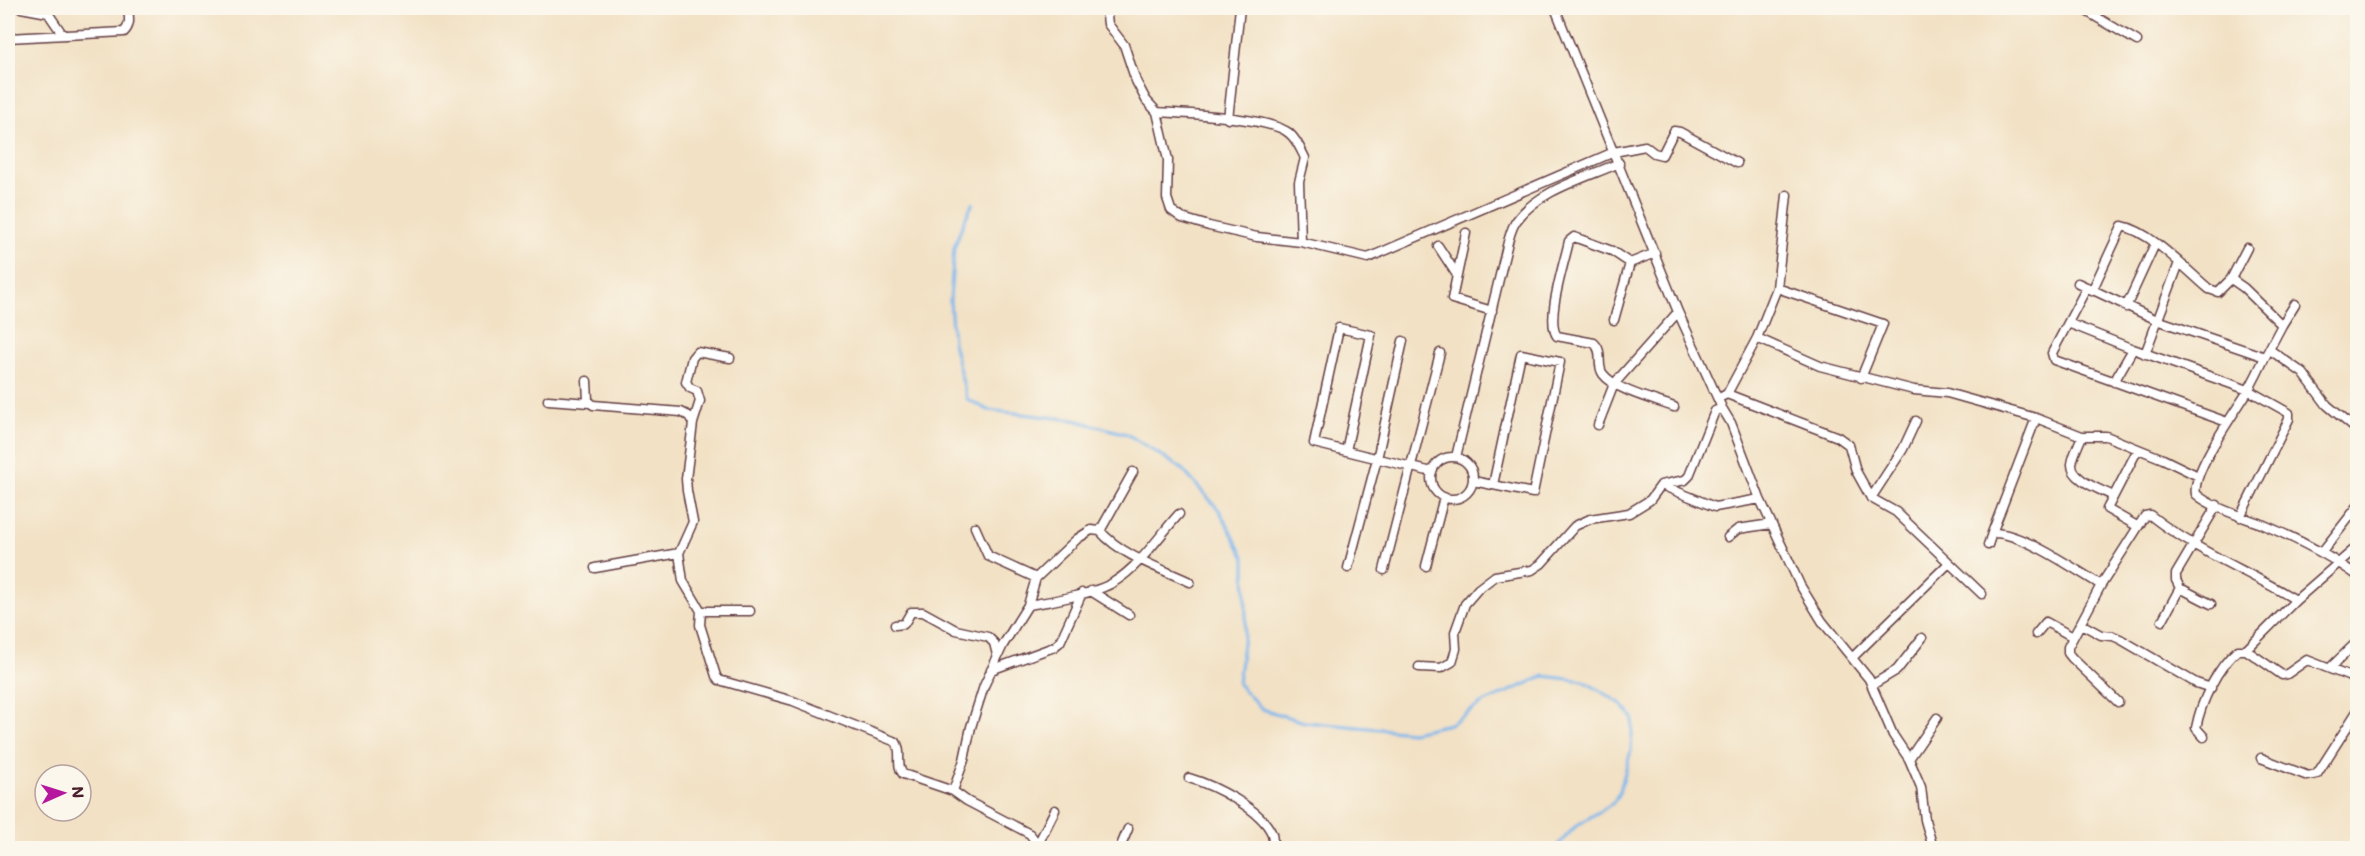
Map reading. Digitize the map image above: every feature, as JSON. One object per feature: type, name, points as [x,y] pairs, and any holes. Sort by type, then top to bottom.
[{"type":"street","points":[[21,8],[48,13],[63,35]]},
{"type":"street","points":[[8,38],[124,33],[129,28],[128,8]]},
{"type":"street","points":[[1106,8],[1108,24],[1124,45],[1136,81],[1146,100],[1157,112],[1168,160],[1167,198],[1171,210],[1182,218],[1209,226],[1257,237],[1301,242],[1368,258],[1614,152],[1645,146],[1657,155],[1662,155],[1674,131],[1680,132],[1737,163]]},
{"type":"street","points":[[1228,118],[1240,8]]},
{"type":"street","points":[[1555,8],[1678,312],[1731,423],[1771,524],[1800,585],[1822,621],[1853,657],[1872,685],[1893,735],[1909,759],[1921,787],[1932,848]]},
{"type":"street","points":[[2082,8],[2137,41]]},
{"type":"street","points":[[2351,8],[2358,11]]},
{"type":"street","points":[[1157,112],[1258,122],[1282,128],[1290,134],[1305,158],[1299,182],[1301,242]]},
{"type":"street","points":[[1456,457],[1508,242],[1515,222],[1528,207],[1552,192],[1619,163]]},
{"type":"street","points":[[1719,399],[1727,394],[1757,338],[1777,288],[1787,195]]},
{"type":"street","points":[[2227,422],[2051,357],[2068,323],[2090,289],[2122,226],[2132,228],[2179,263],[2210,290],[2218,292],[2231,279],[2247,248]]},
{"type":"street","points":[[1466,233],[1452,299],[1492,311]]},
{"type":"street","points":[[1630,263],[1612,251],[1574,237],[1569,241],[1553,313],[1553,328],[1557,336],[1598,346],[1602,373],[1614,384],[1674,407]]},
{"type":"street","points":[[2126,307],[2155,244]]},
{"type":"street","points":[[1438,246],[1457,274]]},
{"type":"street","points":[[1630,263],[1655,253]]},
{"type":"street","points":[[1614,320],[1630,263]]},
{"type":"street","points":[[2145,354],[2179,263]]},
{"type":"street","points":[[2231,279],[2244,288],[2282,326]]},
{"type":"street","points":[[2078,284],[2157,321],[2267,354],[2303,373],[2327,405],[2358,431]]},
{"type":"street","points":[[1777,288],[1883,324],[1862,378]]},
{"type":"street","points":[[2295,304],[2198,476],[2196,494],[2240,518],[2262,524],[2322,552],[2358,576]]},
{"type":"street","points":[[1598,425],[1614,384],[1678,312]]},
{"type":"street","points":[[2068,323],[2145,354],[2248,390],[2289,413],[2290,416],[2240,518]]},
{"type":"street","points":[[1346,451],[1371,335],[1339,328],[1314,443],[1377,459],[1432,472]]},
{"type":"street","points":[[1757,338],[1820,366],[1862,378],[1914,390],[1947,393],[2036,418],[2082,436],[2106,436],[2198,476]]},
{"type":"street","points":[[1348,568],[1377,459],[1403,341]]},
{"type":"street","points":[[2114,382],[2133,349]]},
{"type":"street","points":[[730,358],[697,352],[692,358],[686,382],[690,388],[697,391],[700,401],[693,423],[686,479],[693,522],[679,553],[683,580],[701,611],[700,625],[713,673],[719,680],[803,705],[896,742],[900,748],[899,768],[903,774],[953,791],[967,801],[1033,835],[1036,847]]},
{"type":"street","points":[[1383,570],[1412,467],[1440,353]]},
{"type":"street","points":[[1473,481],[1493,485],[1533,493],[1560,362],[1521,354],[1493,485]]},
{"type":"street","points":[[587,381],[590,403]]},
{"type":"street","points":[[1727,394],[1838,437],[1849,445],[1856,471],[1871,498],[1896,512],[1982,594]]},
{"type":"street","points":[[548,400],[681,412],[689,416],[693,423]]},
{"type":"street","points":[[1419,667],[1441,668],[1452,662],[1456,649],[1455,632],[1465,604],[1478,589],[1495,576],[1532,570],[1541,564],[1575,526],[1590,519],[1629,513],[1650,500],[1661,485],[1684,480],[1689,476],[1714,411],[1722,408]]},
{"type":"street","points":[[1988,545],[2036,418]]},
{"type":"street","points":[[1871,498],[1903,449],[1916,421]]},
{"type":"street","points":[[2082,436],[2072,463],[2073,470],[2079,478],[2113,496]]},
{"type":"street","points":[[2137,526],[2107,509],[2138,449]]},
{"type":"street","points":[[1456,457],[1463,459],[1470,467],[1473,481],[1463,496],[1452,498],[1444,496],[1434,488],[1432,472],[1442,459],[1456,457]]},
{"type":"street","points":[[1100,531],[1133,472]]},
{"type":"street","points":[[1661,485],[1715,507],[1760,499]]},
{"type":"street","points":[[1426,566],[1444,496]]},
{"type":"street","points":[[2211,604],[2180,588],[2176,574],[2217,505]]},
{"type":"street","points":[[2322,552],[2358,506]]},
{"type":"street","points":[[1028,605],[1113,584],[1125,575],[1179,514]]},
{"type":"street","points":[[2118,702],[2068,653],[2073,637],[2101,585],[2145,516],[2150,515],[2194,545],[2258,577],[2296,600]]},
{"type":"street","points":[[1728,537],[1738,529],[1771,524]]},
{"type":"street","points":[[975,527],[988,556],[1036,578]]},
{"type":"street","points":[[953,791],[964,760],[971,727],[991,670],[1028,605],[1036,578],[1077,539],[1091,530],[1100,531],[1107,539],[1140,559],[1190,582]]},
{"type":"street","points":[[1992,533],[2003,532],[2053,556],[2101,585]]},
{"type":"street","points":[[2246,650],[2296,600],[2358,546]]},
{"type":"street","points":[[595,568],[679,553]]},
{"type":"street","points":[[1853,657],[1949,563]]},
{"type":"street","points":[[2162,621],[2180,588]]},
{"type":"street","points":[[1087,592],[1129,615]]},
{"type":"street","points":[[991,670],[1054,647],[1060,642],[1087,592]]},
{"type":"street","points":[[701,611],[750,611]]},
{"type":"street","points":[[895,625],[904,624],[911,612],[923,612],[956,630],[988,637],[994,643],[998,656]]},
{"type":"street","points":[[2036,634],[2046,622],[2073,637]]},
{"type":"street","points":[[2080,624],[2101,636],[2113,636],[2120,639],[2196,683],[2211,688]]},
{"type":"street","points":[[1872,685],[1897,670],[1922,638]]},
{"type":"street","points":[[2330,668],[2358,641]]},
{"type":"street","points":[[2204,737],[2196,728],[2211,688],[2229,657],[2238,650],[2246,650],[2282,675],[2307,660],[2358,680]]},
{"type":"street","points":[[2261,758],[2308,776],[2317,774],[2358,710]]},
{"type":"street","points":[[1909,759],[1937,718]]},
{"type":"street","points":[[1189,778],[1204,783],[1244,805],[1261,818],[1272,834],[1273,849]]},
{"type":"street","points":[[1036,847],[1055,810]]},
{"type":"street","points":[[1121,848],[1128,829]]},
{"type":"waterway","points":[[973,203],[954,248],[950,300],[953,343],[967,399],[988,410],[1074,420],[1127,434],[1181,468],[1219,510],[1245,558],[1246,619],[1238,684],[1262,709],[1304,722],[1412,732],[1450,724],[1481,704],[1544,676],[1584,681],[1620,703],[1633,718],[1631,750],[1620,791],[1613,803],[1576,826],[1555,848]]}]
